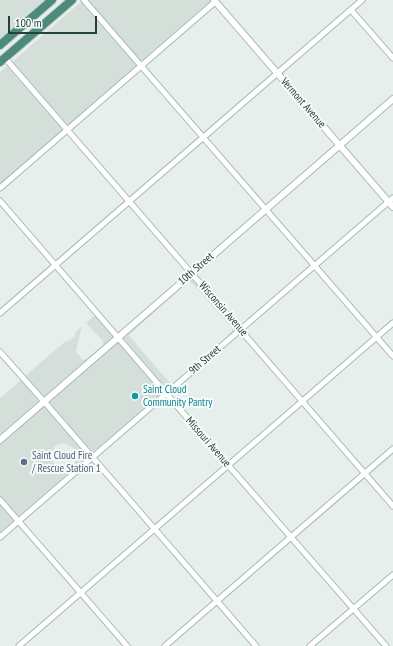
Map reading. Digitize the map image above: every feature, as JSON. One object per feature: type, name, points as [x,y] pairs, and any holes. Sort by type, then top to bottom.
[{"type":"highway","points":[[0,45],[52,0]]},
{"type":"highway","points":[[2,60],[72,0]]},
{"type":"highway","points":[[2,60],[5,46],[11,36]]},
{"type":"street","points":[[84,0],[393,356]]},
{"type":"street","points":[[0,313],[362,0]]},
{"type":"street","points":[[0,188],[215,1]]},
{"type":"street","name":"Vermont Avenue","points":[[215,1],[339,145],[392,202]]},
{"type":"street","points":[[351,10],[393,58]]},
{"type":"street","name":"Wisconsin Avenue","points":[[2,60],[68,130],[393,506]]},
{"type":"street","name":"10th Street","points":[[0,440],[393,99]]},
{"type":"street","name":"Missouri Avenue","points":[[0,201],[386,646]]},
{"type":"street","name":"9th Street","points":[[0,537],[240,329],[392,202]]},
{"type":"street","points":[[19,646],[393,323]]},
{"type":"street","points":[[0,352],[256,646]]},
{"type":"street","points":[[165,646],[393,449]]},
{"type":"street","points":[[0,500],[127,646]]},
{"type":"street","points":[[310,646],[393,575]]},
{"type":"shaded area","points":[[0,0],[44,0],[0,38]]},
{"type":"shaded area","points":[[88,0],[210,0],[211,1],[141,61]]},
{"type":"shaded area","points":[[81,2],[137,65],[68,125],[12,62]]},
{"type":"shaded area","points":[[7,66],[63,129],[0,184],[0,72]]},
{"type":"shaded area","points":[[192,278],[236,329],[225,338],[232,331],[232,328],[189,281],[129,335],[172,384],[166,389],[123,338]]},
{"type":"shaded area","points":[[95,315],[113,337],[44,397],[25,376],[66,341],[74,337],[75,333],[82,326],[76,351],[82,359],[86,359],[103,345],[103,341],[86,323]]},
{"type":"shaded area","points":[[118,342],[162,393],[92,453],[49,402]]},
{"type":"shaded area","points":[[21,380],[39,401],[0,435],[0,398]]},
{"type":"shaded area","points":[[44,406],[88,457],[18,517],[0,496],[0,444]],"holes":[[[65,443],[75,450],[76,457],[74,464],[70,468],[60,469],[51,460],[52,451],[55,446]]]},
{"type":"shaded area","points":[[0,505],[14,521],[0,533]]},
{"type":"place","name":"Saint Cloud Community Pantry","points":[[135,396]]},
{"type":"place","name":"Saint Cloud Fire / Rescue Station 1","points":[[24,462]]}]
